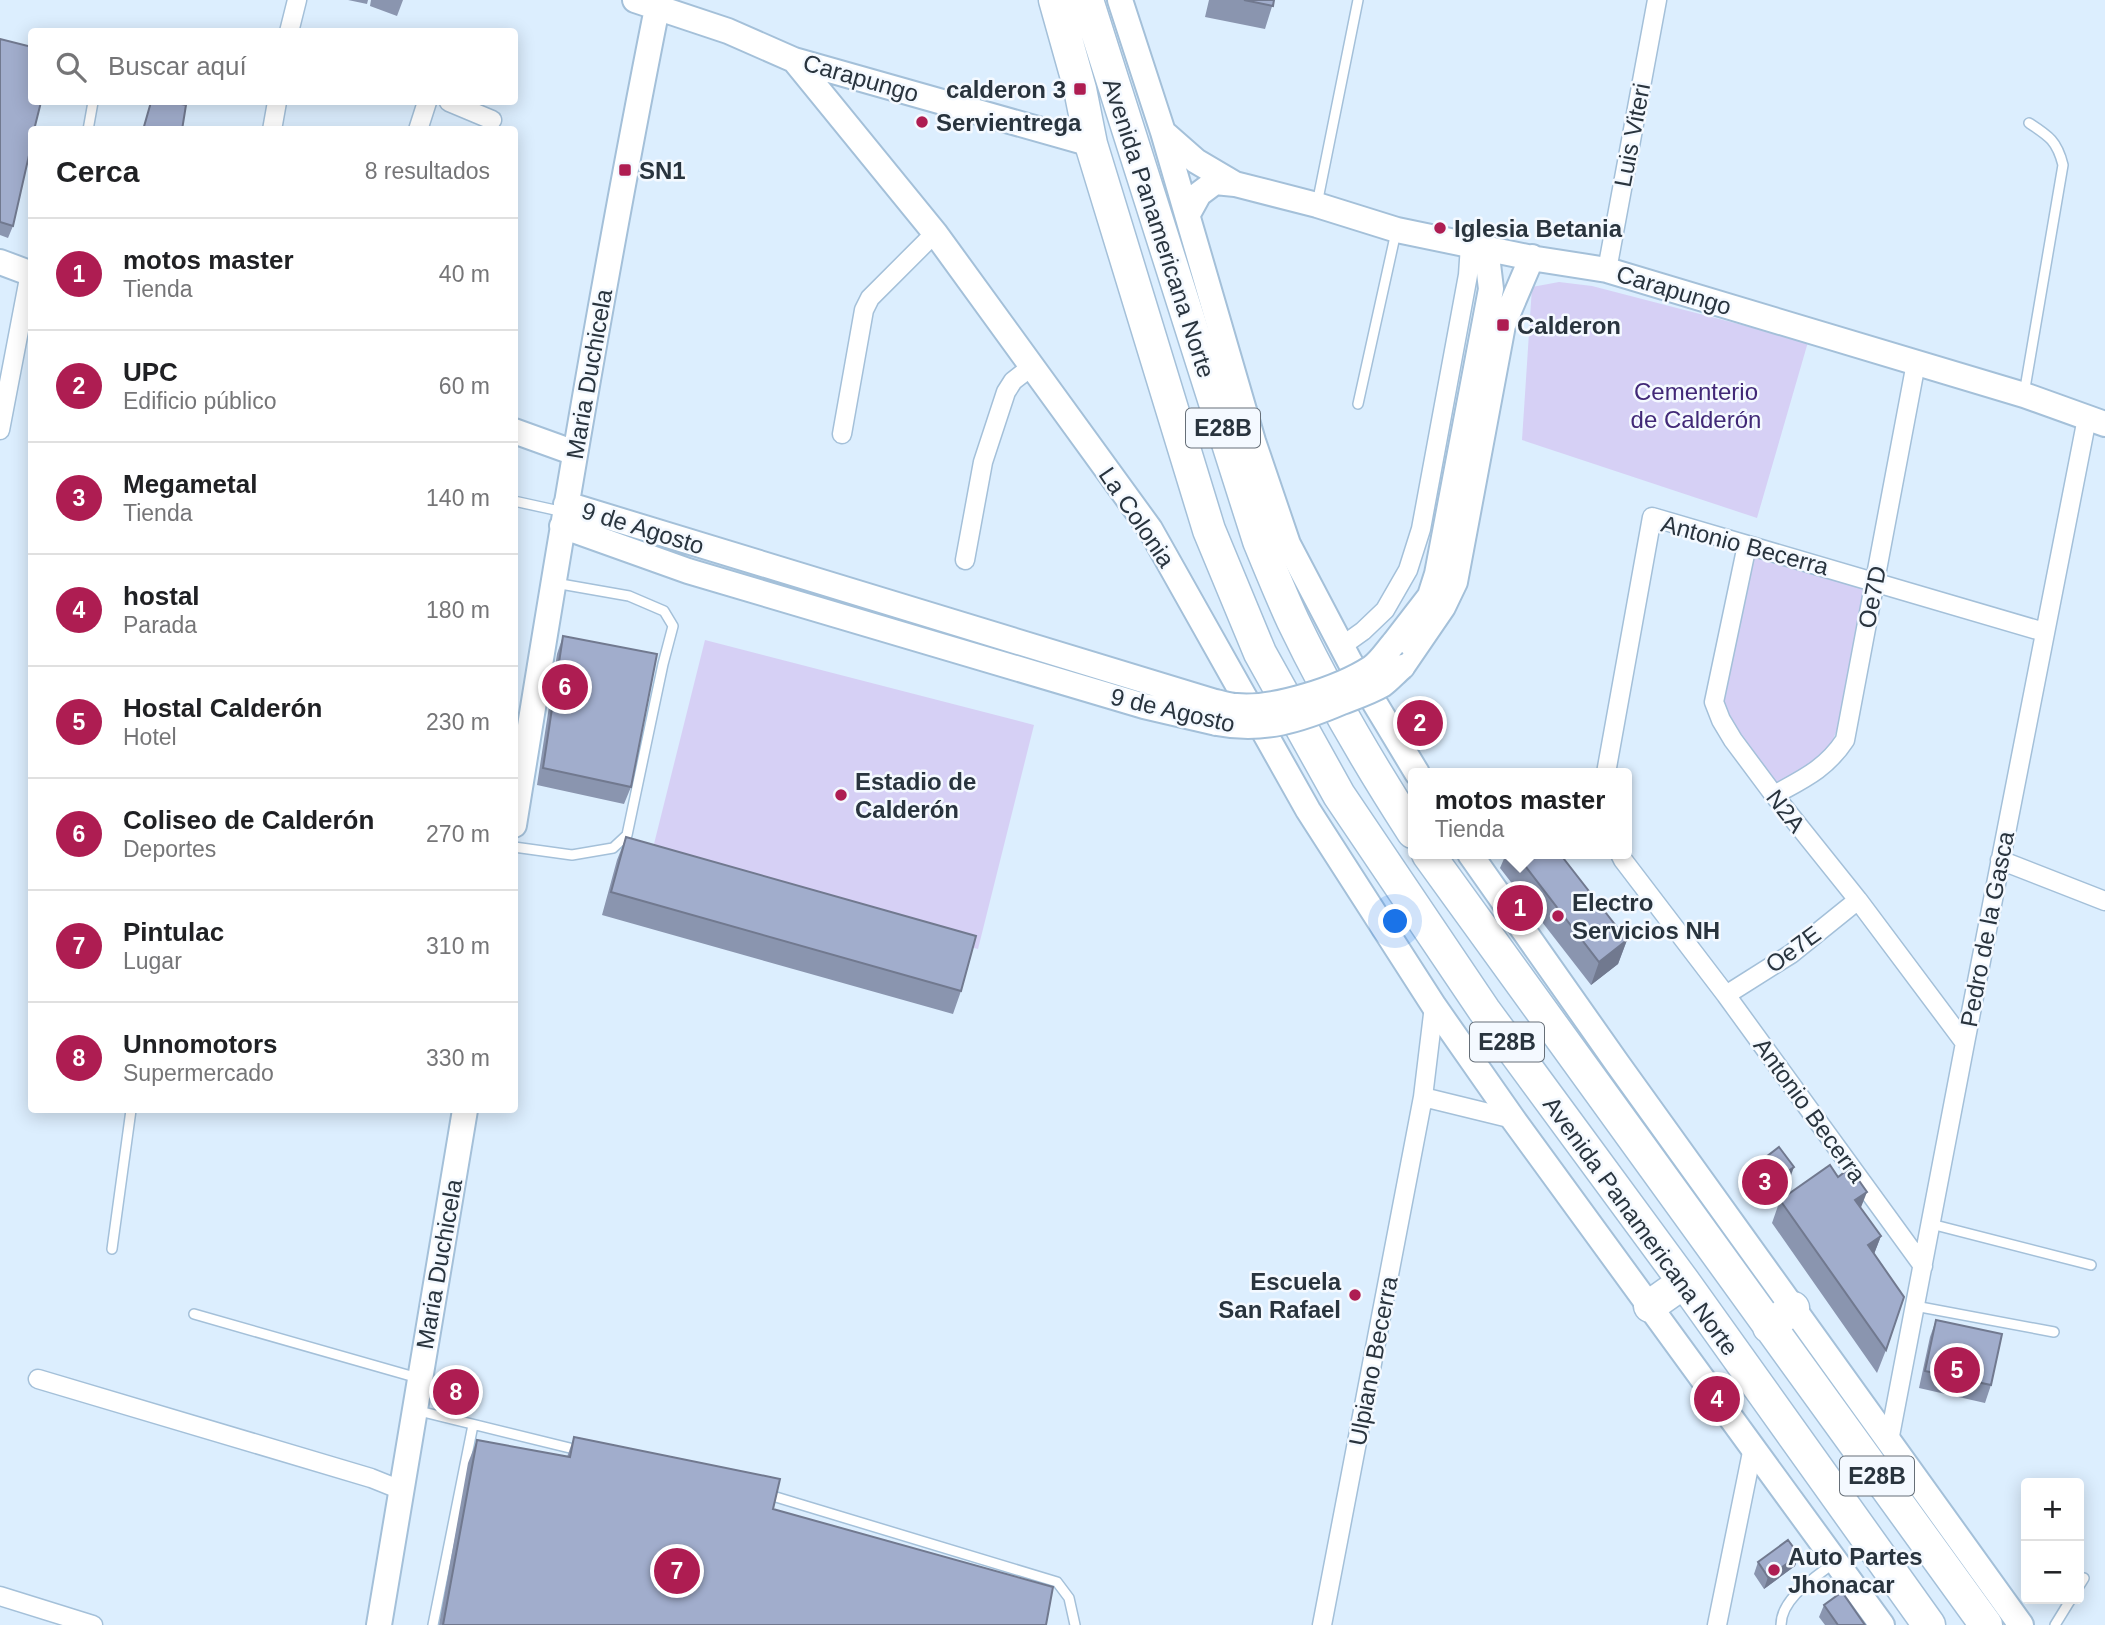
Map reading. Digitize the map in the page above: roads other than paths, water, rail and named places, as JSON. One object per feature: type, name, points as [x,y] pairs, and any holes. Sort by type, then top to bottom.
[{"type":"highway","name":"Avenida Panamericana Norte","points":[[1055,0],[1080,89],[1091,144],[1209,530],[1260,653],[1339,795],[1484,1010],[1684,1282],[1929,1625]]},
{"type":"highway","name":"Avenida Panamericana Norte","points":[[1087,0],[1259,541],[1293,621],[1373,769],[1408,824]]},
{"type":"highway","name":"Avenida Panamericana Norte","points":[[1431,859],[1781,1318],[1986,1625]]},
{"type":"highway","points":[[1650,1306],[1684,1282]]},
{"type":"main road","name":"Avenida Panamericana Norte","points":[[1120,0],[1164,132],[1253,441],[1288,544],[1342,646],[1414,768]]},
{"type":"main road","name":"Carapungo","points":[[646,4],[728,31],[794,60],[1091,144]]},
{"type":"main road","name":"Maria Duchicela","points":[[518,800],[625,170],[646,4]]},
{"type":"main road","name":"La Colonia","points":[[794,60],[935,233],[1150,529],[1308,810],[1434,1006]]},
{"type":"main road","name":"Carapungo","points":[[1164,132],[1196,161],[1235,184]]},
{"type":"main road","name":"Carapungo","points":[[1188,214],[1199,194],[1215,182],[1235,184],[1317,205],[1397,230],[1606,270],[2024,396],[2096,421]]},
{"type":"main road","name":"9 de Agosto","points":[[1216,712],[1237,706],[1260,706],[1304,696],[1343,683],[1374,666],[1430,596],[1437,575],[1491,289],[1488,264],[1473,246]]},
{"type":"main road","name":"9 de Agosto","points":[[565,514],[1216,712],[1239,727],[1286,723],[1309,716],[1382,684],[1402,667],[1443,607],[1455,582],[1503,325],[1532,257]]},
{"type":"main road","points":[[0,262],[28,272]]},
{"type":"main road","points":[[518,432],[575,453]]},
{"type":"main road","name":"Avenida Panamericana Norte","points":[[1474,859],[1781,1318],[1889,1441],[2021,1625]]},
{"type":"main road","name":"Avenida Panamericana Norte","points":[[1434,1006],[1513,1119],[1882,1625]]},
{"type":"main road","name":"Maria Duchicela","points":[[379,1625],[464,1113]]},
{"type":"street","points":[[290,28],[297,0]]},
{"type":"street","name":"Luis Viteri","points":[[1606,270],[1657,0]]},
{"type":"street","points":[[273,126],[276,105]]},
{"type":"street","points":[[419,126],[427,105]]},
{"type":"street","points":[[456,105],[492,120]]},
{"type":"street","points":[[842,434],[864,310],[870,298],[935,233]]},
{"type":"street","points":[[1342,646],[1363,631],[1384,610],[1408,570],[1421,528],[1473,246]]},
{"type":"street","points":[[0,430],[28,288]]},
{"type":"street","name":"Oe7D","points":[[1774,795],[1813,774],[1834,756],[1845,740],[1916,363]]},
{"type":"street","points":[[965,559],[983,462],[1006,392],[1013,381],[1031,367]]},
{"type":"street","name":"Pedro de la Gasca","points":[[1889,1441],[2044,632],[2096,421]]},
{"type":"street","name":"Antonio Becerra","points":[[1607,768],[1652,517],[2044,632]]},
{"type":"street","name":"N2A","points":[[1746,545],[1714,702],[1721,720],[1774,795],[1858,900],[1965,1043]]},
{"type":"street","name":"Antonio Becerra","points":[[1622,859],[1726,995],[1923,1266]]},
{"type":"street","points":[[2000,860],[2105,901]]},
{"type":"street","name":"Oe7E","points":[[1726,995],[1791,954],[1858,900]]},
{"type":"street","name":"Ulpiano Becerra","points":[[1322,1625],[1423,1097],[1434,1006]]},
{"type":"street","points":[[1423,1097],[1513,1119]]},
{"type":"street","points":[[38,1378],[371,1478],[401,1490]]},
{"type":"street","points":[[1717,1625],[1753,1447]]},
{"type":"street","points":[[0,1596],[93,1625]]},
{"type":"lane","points":[[1317,205],[1358,0]]},
{"type":"lane","points":[[89,126],[92,105]]},
{"type":"lane","points":[[2024,396],[2063,165],[2060,149],[2051,138],[2029,123]]},
{"type":"lane","points":[[1357,404],[1397,230]]},
{"type":"lane","points":[[518,502],[565,514]]},
{"type":"lane","points":[[518,848],[572,855],[613,848],[627,835],[673,626],[664,611],[629,596],[553,583]]},
{"type":"lane","points":[[112,1249],[131,1113]]},
{"type":"lane","points":[[1931,1224],[2091,1265]]},
{"type":"lane","points":[[1915,1306],[2053,1332]]},
{"type":"lane","points":[[194,1314],[419,1378]]},
{"type":"lane","points":[[415,1410],[592,1453]]},
{"type":"lane","points":[[433,1625],[473,1425]]},
{"type":"lane","points":[[763,1493],[1057,1583],[1069,1598],[1075,1625]]},
{"type":"lane","points":[[1781,1625],[1781,1617],[1797,1594],[1835,1561]]},
{"type":"lane","points":[[2055,1625],[2068,1604]]},
{"type":"place","name":"calderon 3","points":[[1080,89]]},
{"type":"place","name":"Servientrega","points":[[922,122]]},
{"type":"place","name":"SN1","points":[[625,170]]},
{"type":"place","name":"Iglesia Betania","points":[[1440,228]]},
{"type":"place","name":"Calderon","points":[[1503,325]]},
{"type":"place","name":"Coliseo de Calderón","points":[[565,687]]},
{"type":"place","name":"UPC","points":[[1420,723]]},
{"type":"place","name":"Estadio de Calderón","points":[[841,795]]},
{"type":"place","name":"motos master","points":[[1520,908]]},
{"type":"place","name":"Electro Servicios NH","points":[[1558,916]]},
{"type":"place","name":"Megametal","points":[[1765,1182]]},
{"type":"place","name":"Escuela San Rafael","points":[[1355,1295]]},
{"type":"place","name":"Hostal Calderón","points":[[1957,1370]]},
{"type":"place","name":"Unnomotors","points":[[456,1392]]},
{"type":"place","name":"hostal","points":[[1717,1399]]},
{"type":"place","name":"Auto Partes Jhonacar","points":[[1774,1570]]},
{"type":"place","name":"Pintulac","points":[[677,1571]]},
{"type":"park label","name":"Cementerio de Calderón","points":[[1696,405]]}]
